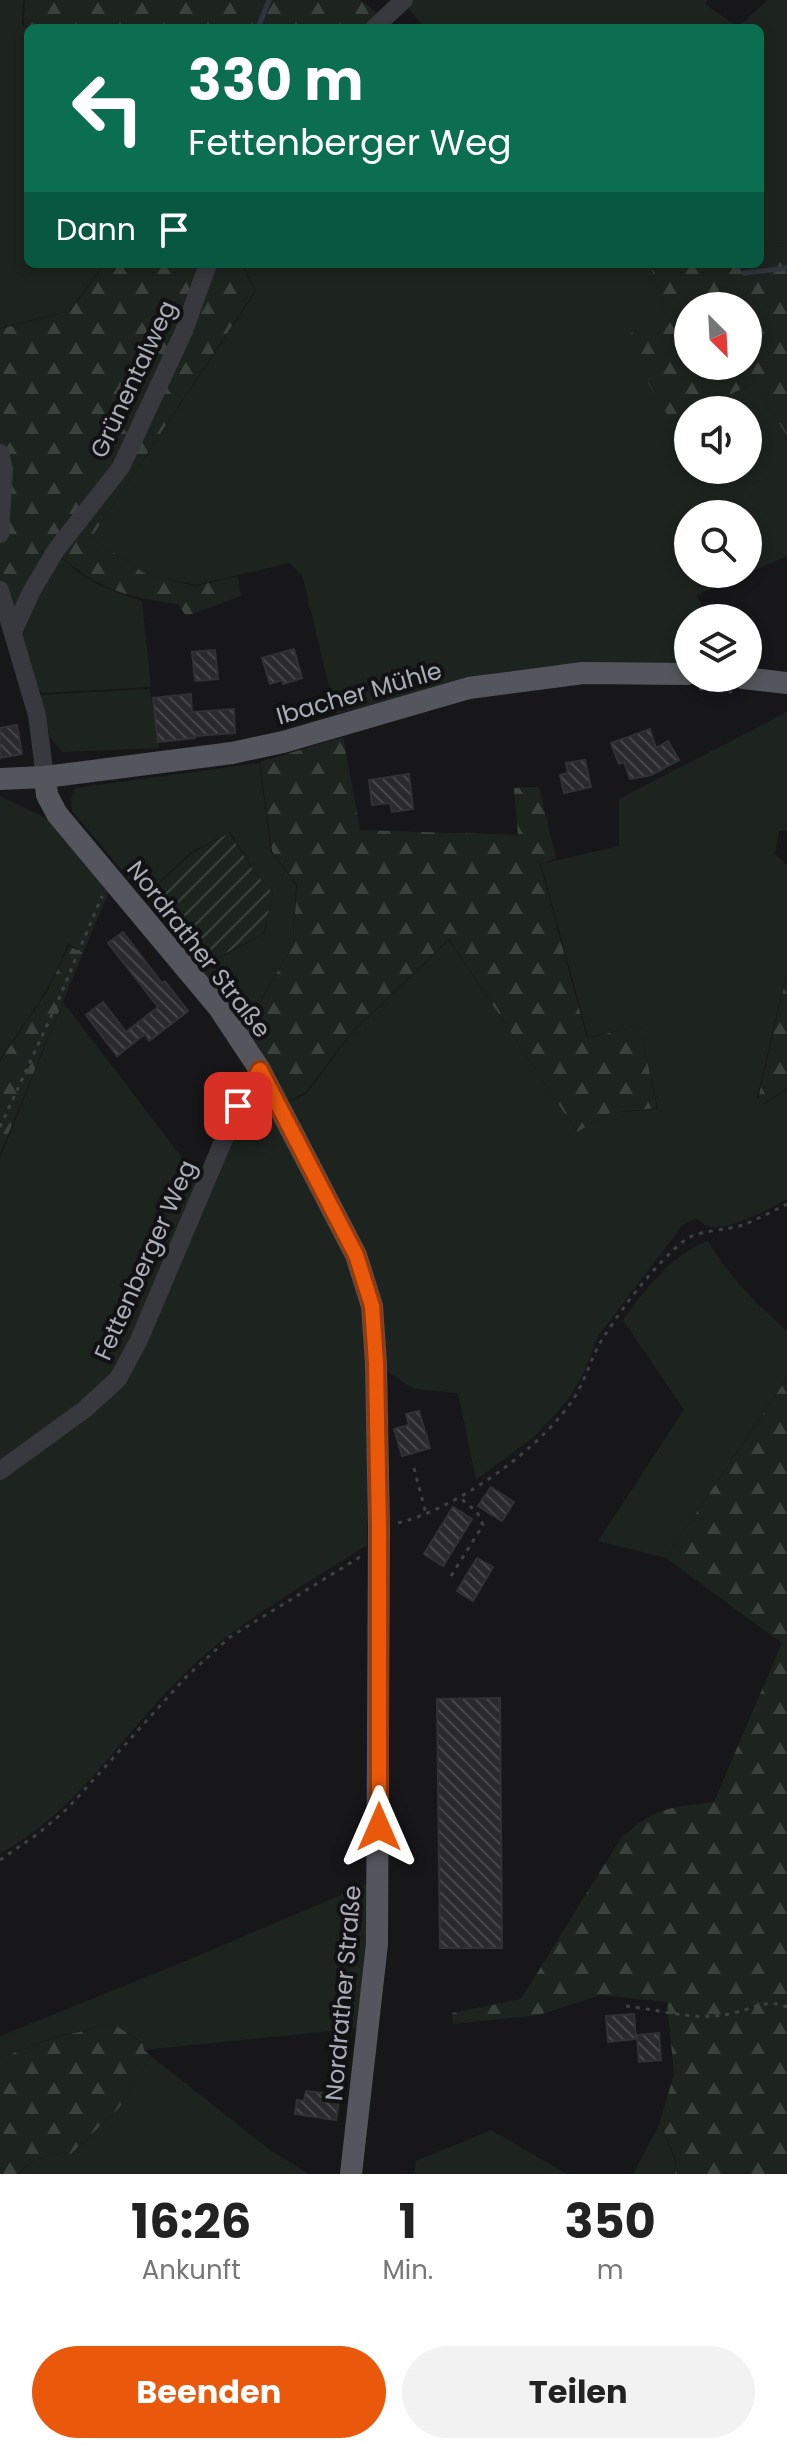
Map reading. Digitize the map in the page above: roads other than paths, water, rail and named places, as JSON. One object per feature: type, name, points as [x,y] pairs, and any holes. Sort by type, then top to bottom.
[{"type":"main road","name":"Ibacher Mühle","points":[[0,779],[45,777],[232,753],[283,742],[469,688],[583,673],[674,680]]},
{"type":"main road","points":[[762,684],[787,683]]},
{"type":"main road","name":"Nordrather Straße","points":[[45,777],[47,795],[57,814],[219,1008],[260,1070],[356,1255],[372,1306],[376,1363],[378,1538],[377,1944],[351,2174]]},
{"type":"street","points":[[378,24],[404,0]]},
{"type":"street","name":"Grünentalweg","points":[[14,630],[31,592],[56,550],[121,467],[184,331],[207,268]]},
{"type":"street","points":[[0,453],[4,469],[0,534]]},
{"type":"street","points":[[0,590],[37,715],[45,777]]},
{"type":"street","name":"Fettenberger Weg","points":[[0,1471],[85,1409],[118,1379],[139,1340],[238,1106],[260,1070]]},
{"type":"waterway","points":[[260,24],[269,0]]},
{"type":"waterway","points":[[744,273],[787,268]]}]
